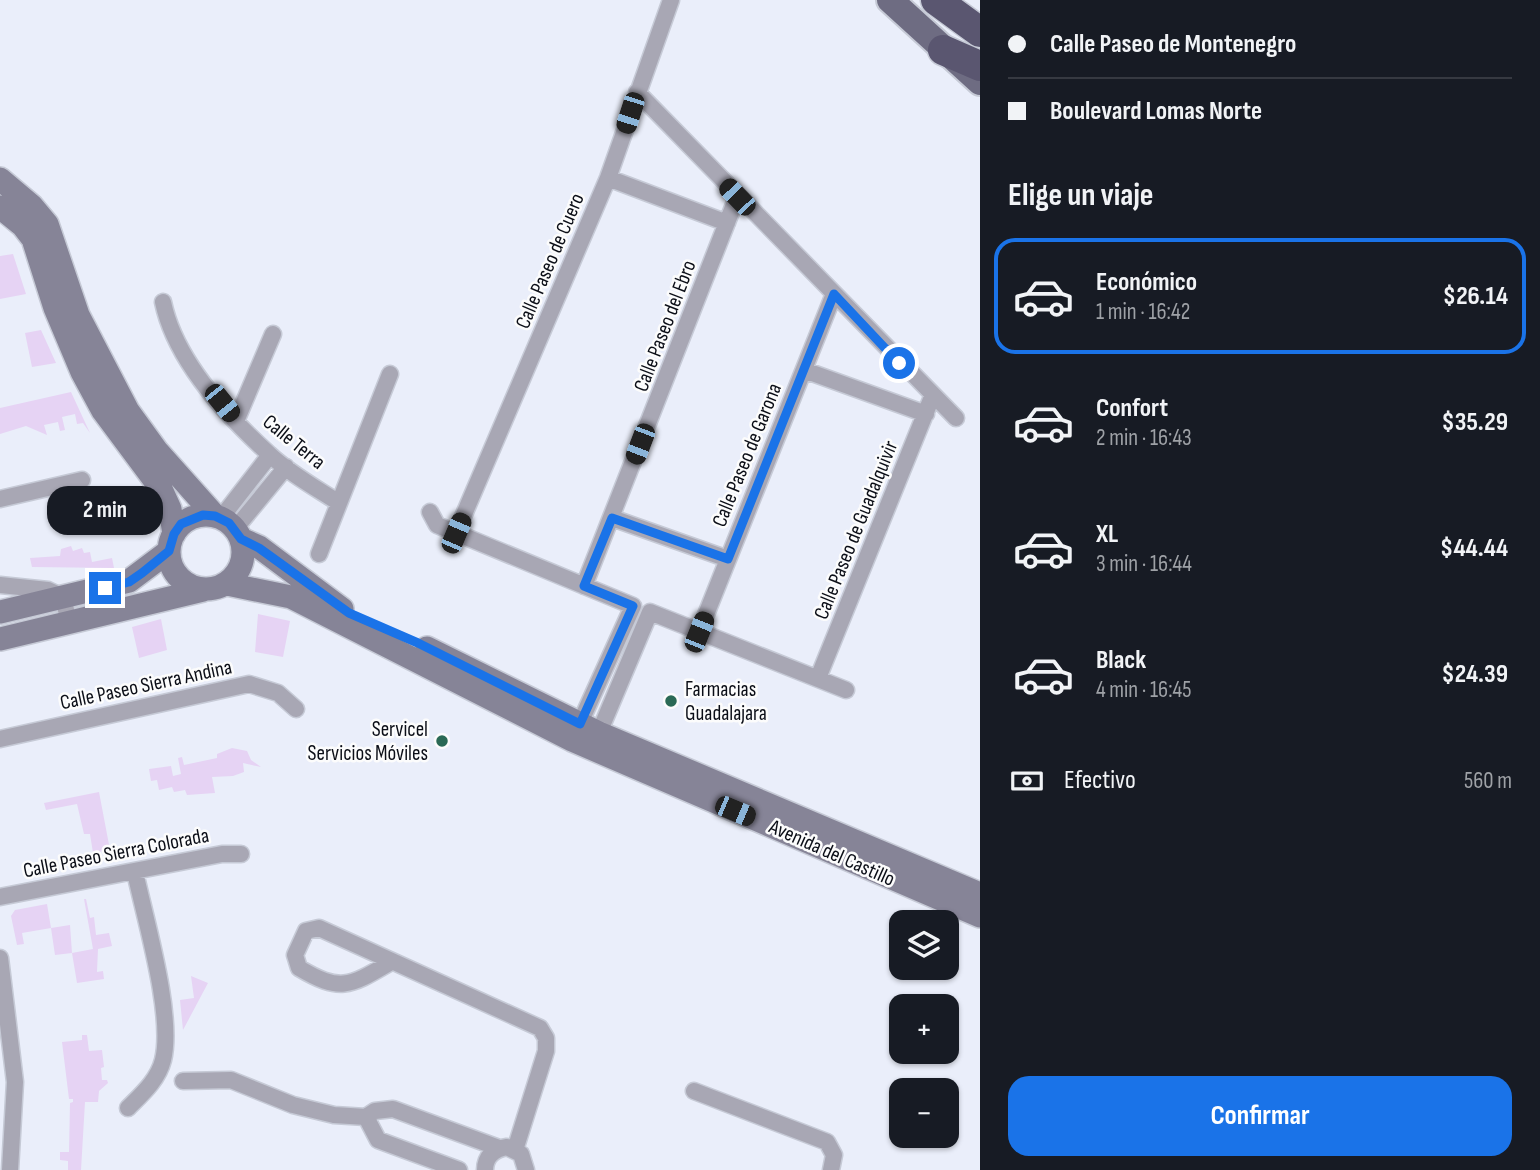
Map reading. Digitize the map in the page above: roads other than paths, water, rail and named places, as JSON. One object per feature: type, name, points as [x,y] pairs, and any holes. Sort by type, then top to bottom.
[{"type":"highway","points":[[936,0],[980,32]]},
{"type":"highway","points":[[943,50],[980,65]]},
{"type":"main road","points":[[890,0],[980,82]]},
{"type":"main road","points":[[0,179],[32,205],[40,231],[55,308],[82,372],[103,411],[161,489],[170,509],[175,573],[192,587],[203,590]]},
{"type":"main road","points":[[0,207],[23,226],[40,231]]},
{"type":"main road","name":"Avenida del Castillo","points":[[40,231],[78,315],[128,411],[158,451],[228,526],[349,613],[414,650],[586,736],[980,916]]},
{"type":"main road","points":[[0,612],[129,582],[171,542],[191,518],[228,526],[242,564],[227,584],[0,639]]},
{"type":"main road","name":"Avenida del Castillo","points":[[227,584],[291,597],[414,650]]},
{"type":"main road","points":[[91,591],[96,617]]},
{"type":"main road","name":"Avenida del Castillo","points":[[586,736],[980,894]]},
{"type":"street","name":"Calle Paseo de Cuero","points":[[456,533],[608,178],[671,0]]},
{"type":"street","points":[[637,92],[932,397],[956,418]]},
{"type":"street","points":[[608,178],[727,223]]},
{"type":"street","name":"Calle Paseo del Ebro","points":[[584,586],[737,197]]},
{"type":"street","name":"Calle Paseo de Garona","points":[[699,632],[834,294]]},
{"type":"street","name":"Calle Terra","points":[[163,302],[167,320],[193,367],[236,421],[270,455],[339,503]]},
{"type":"street","points":[[236,421],[273,334]]},
{"type":"street","points":[[804,370],[926,414]]},
{"type":"street","points":[[319,554],[390,373]]},
{"type":"street","name":"Calle Paseo de Guadalquivir","points":[[818,678],[932,397]]},
{"type":"street","points":[[228,526],[270,455]]},
{"type":"street","points":[[228,526],[286,467]]},
{"type":"street","points":[[0,499],[82,480]]},
{"type":"street","points":[[430,512],[437,525],[633,606],[586,736]]},
{"type":"street","points":[[612,518],[728,559]]},
{"type":"street","points":[[0,586],[48,590],[63,597],[69,623]]},
{"type":"street","points":[[586,736],[639,639],[650,612],[846,690]]},
{"type":"street","points":[[622,632],[639,639]]},
{"type":"street","name":"Calle Paseo Sierra Andina","points":[[0,738],[248,684],[278,693],[296,709]]},
{"type":"street","name":"Calle Paseo Sierra Colorada","points":[[0,897],[222,854],[241,854]]},
{"type":"street","points":[[128,1108],[150,1086],[163,1061],[165,1037],[163,1007],[135,872]]},
{"type":"street","points":[[391,962],[359,979],[332,985],[299,968],[295,955],[306,931],[319,928],[540,1028],[546,1038],[546,1051],[520,1160]]},
{"type":"street","points":[[0,958],[15,1082],[10,1170]]},
{"type":"street","points":[[183,1081],[231,1080],[293,1105],[334,1115],[366,1117],[375,1111],[393,1109],[520,1160]]},
{"type":"street","points":[[694,1091],[827,1142],[834,1156],[831,1170]]},
{"type":"street","points":[[366,1117],[378,1140],[459,1170]]},
{"type":"street","points":[[485,1170],[487,1159],[520,1160]]},
{"type":"place","name":"Farmacias Guadalajara","points":[[671,701]]},
{"type":"place","name":"Servicel Servicios Móviles","points":[[442,741]]}]
